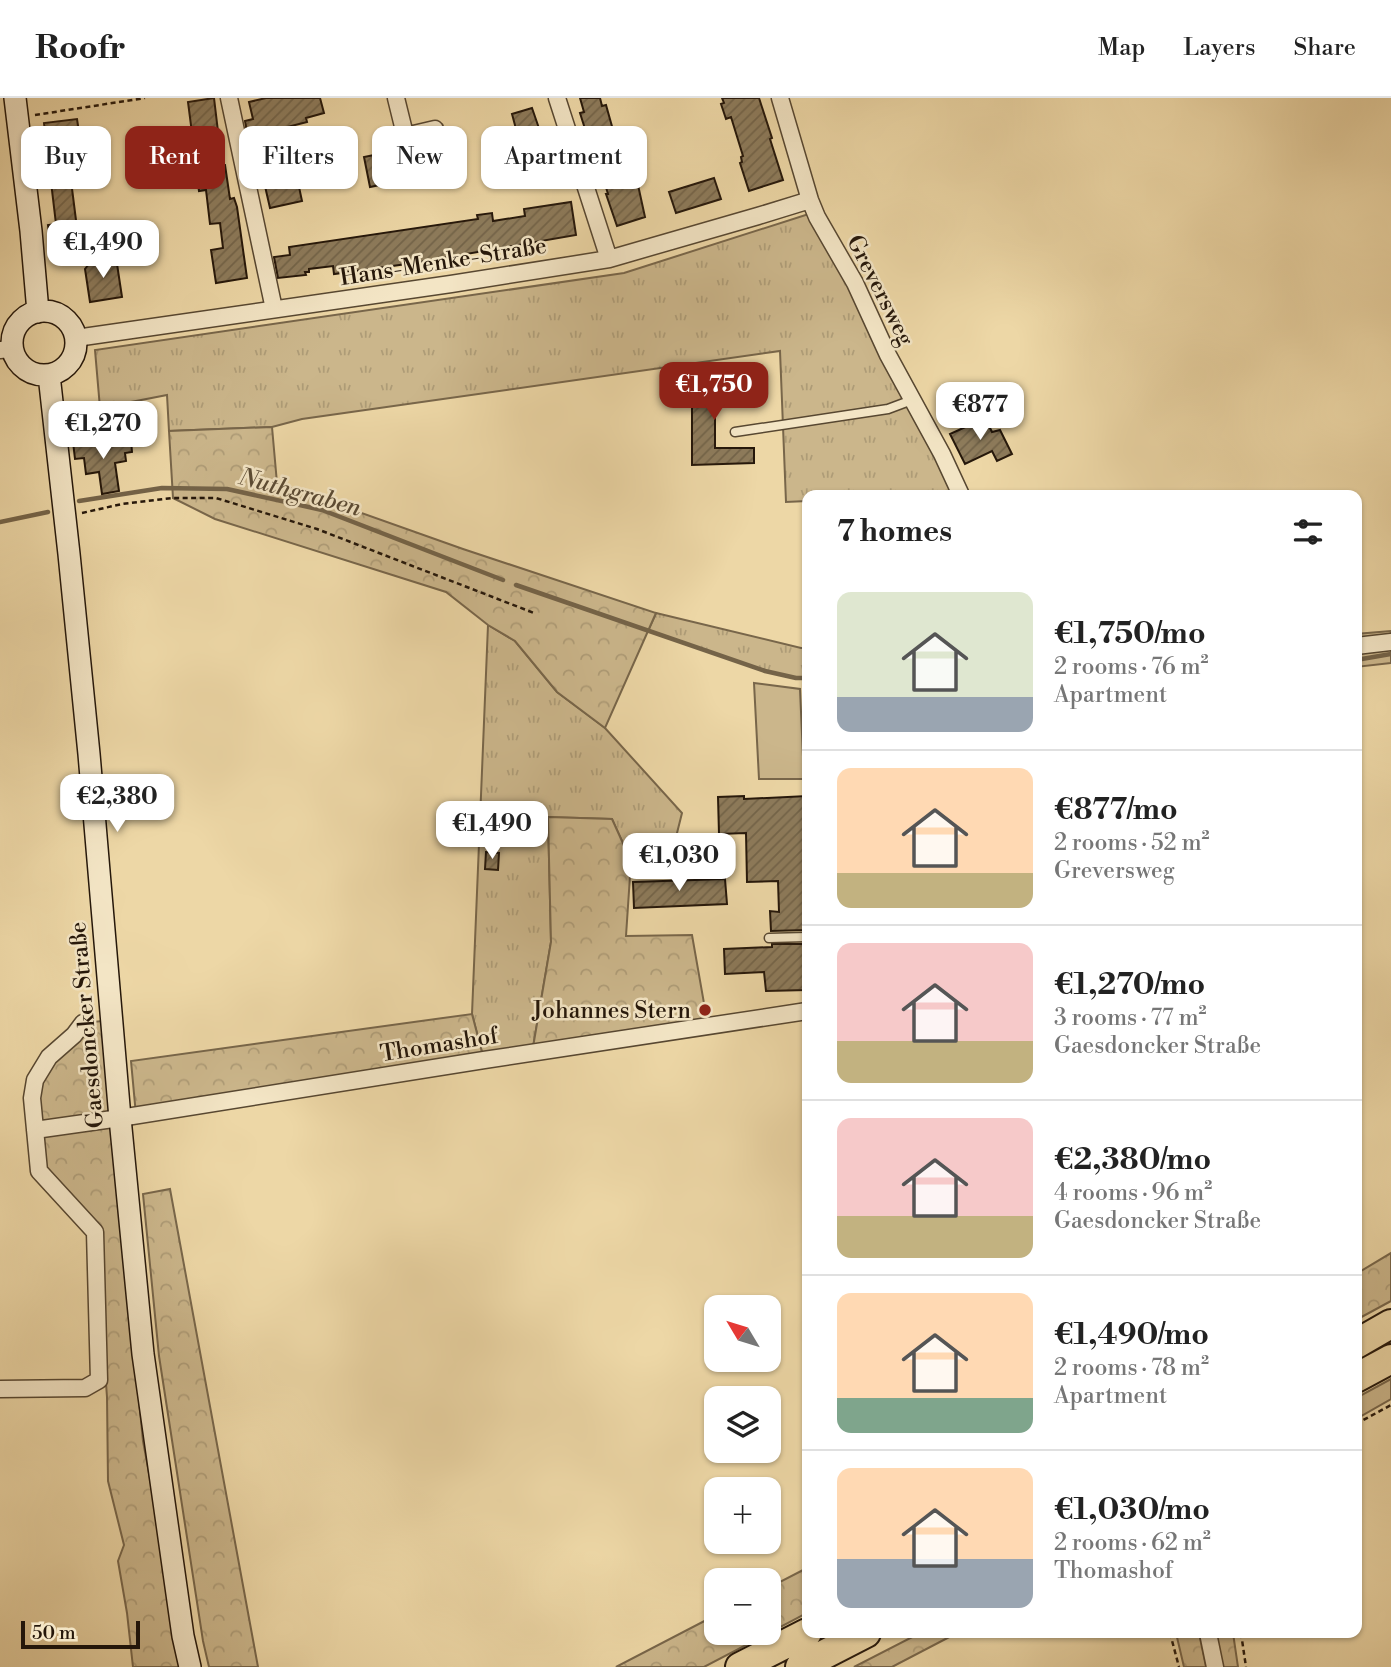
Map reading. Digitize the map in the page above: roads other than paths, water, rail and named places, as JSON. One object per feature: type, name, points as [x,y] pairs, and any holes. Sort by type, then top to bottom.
[{"type":"highway","points":[[1362,1341],[1391,1324]]},
{"type":"highway","points":[[1362,1375],[1391,1359]]},
{"type":"highway","points":[[740,1667],[802,1636]]},
{"type":"highway","points":[[800,1667],[856,1638]]},
{"type":"main road","points":[[16,108],[38,312]]},
{"type":"main road","points":[[38,312],[60,315],[73,328],[76,338],[73,358],[67,367],[49,376],[29,372],[6,349],[16,327],[38,312]]},
{"type":"main road","name":"Gaesdoncker Straße","points":[[49,376],[88,740],[143,1354],[183,1636],[190,1667]]},
{"type":"street","points":[[229,98],[274,309]]},
{"type":"street","points":[[396,98],[403,126]]},
{"type":"street","points":[[557,98],[609,259]]},
{"type":"street","name":"Greversweg","points":[[780,98],[817,217],[855,283],[888,355],[959,490]]},
{"type":"street","name":"Hans-Menke-Straße","points":[[76,338],[609,259],[810,200]]},
{"type":"street","points":[[1362,645],[1391,642]]},
{"type":"street","name":"Thomashof","points":[[35,1130],[802,1012]]},
{"type":"street","points":[[0,1389],[85,1388],[99,1380],[95,1232],[39,1171],[32,1098],[35,1080],[50,1057],[83,1023]]},
{"type":"street","points":[[1209,1638],[1215,1667]]},
{"type":"lane","points":[[735,432],[888,409],[912,400]]},
{"type":"lane","points":[[769,937],[802,937]]},
{"type":"waterway","name":"Nuthgraben","points":[[79,501],[162,488],[227,489],[322,510],[503,580]]},
{"type":"waterway","name":"Nuthgraben","points":[[0,522],[48,512]]},
{"type":"waterway","name":"Nuthgraben","points":[[516,585],[765,671],[802,678]]},
{"type":"waterway","name":"Nuthgraben","points":[[1362,659],[1391,654]]},
{"type":"place","name":"Johannes Stern","points":[[705,1010]]}]
